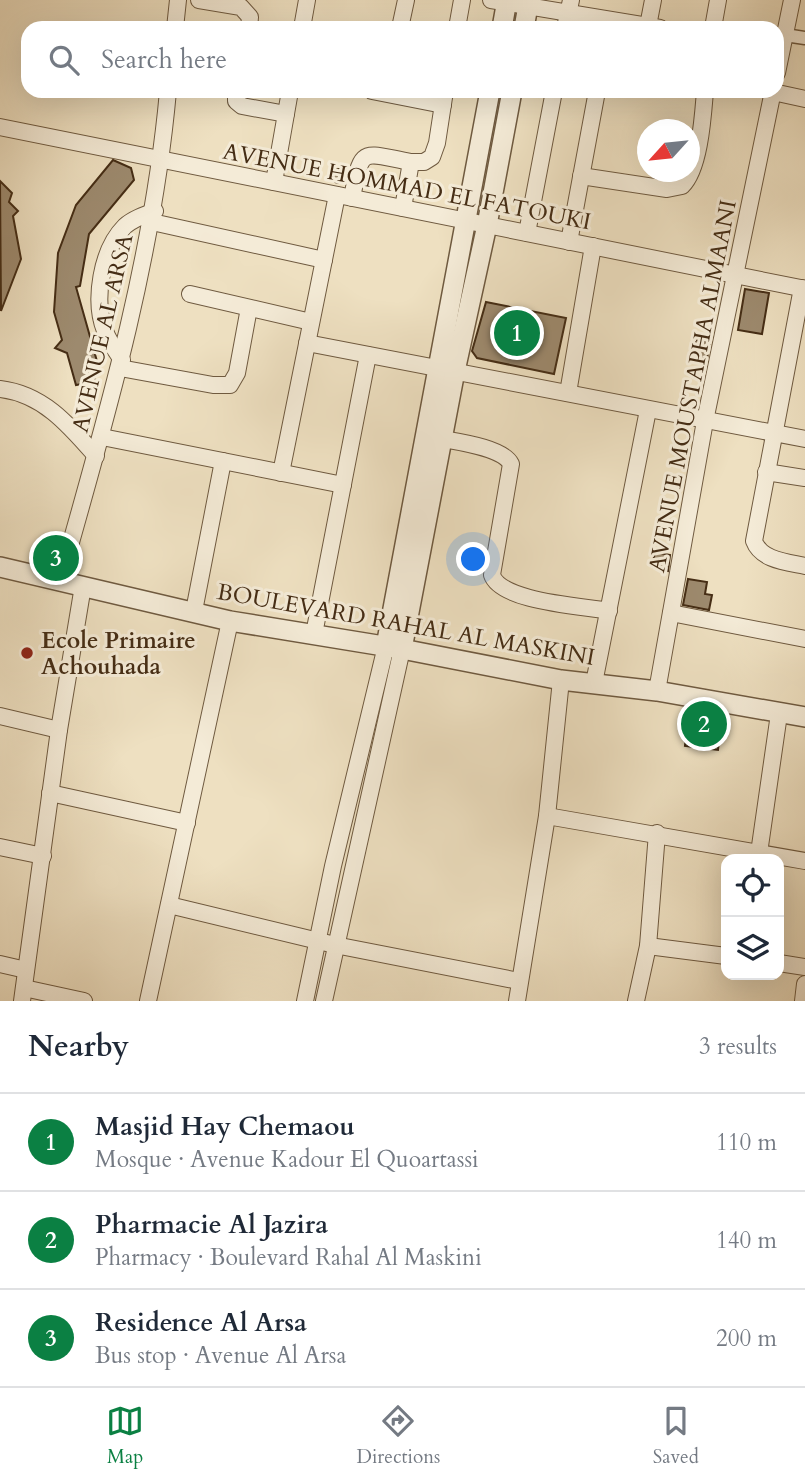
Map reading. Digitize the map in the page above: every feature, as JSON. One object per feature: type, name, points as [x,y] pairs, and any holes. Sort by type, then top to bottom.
[{"type":"street","points":[[176,21],[178,0]]},
{"type":"street","points":[[200,0],[241,7],[250,17],[250,21]]},
{"type":"street","points":[[303,21],[307,0]]},
{"type":"street","points":[[402,21],[406,0]]},
{"type":"street","points":[[458,21],[462,0]]},
{"type":"street","points":[[653,0],[654,21]]},
{"type":"street","points":[[714,21],[718,0]]},
{"type":"street","points":[[784,33],[792,0]]},
{"type":"street","points":[[502,21],[502,1],[570,6],[605,21]]},
{"type":"street","points":[[525,21],[529,3]]},
{"type":"street","points":[[784,45],[805,38]]},
{"type":"street","points":[[784,94],[805,99]]},
{"type":"street","name":"AVENUE AL ARSA","points":[[60,581],[121,364],[153,216],[167,98]]},
{"type":"street","points":[[236,98],[242,106],[286,114]]},
{"type":"street","points":[[274,182],[289,98]]},
{"type":"street","points":[[281,472],[324,260],[358,162],[363,156],[370,154],[411,162],[424,162],[432,157],[438,143],[444,98]]},
{"type":"street","points":[[324,1001],[447,369],[466,221],[489,98]]},
{"type":"street","points":[[447,369],[487,225],[511,98]]},
{"type":"street","points":[[527,233],[553,98]]},
{"type":"street","points":[[569,242],[596,98]]},
{"type":"street","points":[[581,176],[667,188],[682,186],[690,176],[696,155],[704,98]]},
{"type":"street","name":"AVENUE MOUSTAPHA ALMAANI","points":[[657,691],[705,421],[772,98]]},
{"type":"street","name":"AVENUE HOMMAD EL FATOUKI","points":[[0,127],[803,289]]},
{"type":"street","points":[[403,208],[411,162]]},
{"type":"street","points":[[248,308],[237,373],[230,385],[213,385],[121,364],[102,323],[102,281],[109,253],[118,234],[133,220],[153,216],[324,260]]},
{"type":"street","points":[[568,393],[593,246]]},
{"type":"street","points":[[803,289],[754,541],[757,550],[775,559],[805,566]]},
{"type":"street","points":[[190,294],[311,322]]},
{"type":"street","points":[[307,343],[805,439]]},
{"type":"street","points":[[314,634],[368,355]]},
{"type":"street","points":[[0,390],[26,396],[45,405],[96,456]]},
{"type":"street","points":[[594,683],[648,410]]},
{"type":"street","points":[[102,437],[343,485]]},
{"type":"street","points":[[434,437],[494,450],[509,458],[511,464],[492,575],[499,586],[523,597],[609,611]]},
{"type":"street","points":[[194,611],[223,461]]},
{"type":"street","points":[[766,472],[805,478]]},
{"type":"street","name":"BOULEVARD RAHAL AL MASKINI","points":[[0,566],[230,621],[394,647],[561,680],[657,691],[779,714],[804,713]]},
{"type":"street","points":[[83,586],[59,730],[23,995],[84,1001]]},
{"type":"street","points":[[671,613],[805,639]]},
{"type":"street","points":[[148,1001],[230,621]]},
{"type":"street","points":[[306,1001],[317,940],[394,647]]},
{"type":"street","points":[[517,1001],[547,816],[561,680]]},
{"type":"street","points":[[759,853],[779,714]]},
{"type":"street","points":[[0,716],[59,730]]},
{"type":"street","points":[[50,793],[187,823]]},
{"type":"street","points":[[547,816],[657,833],[805,861]]},
{"type":"street","points":[[636,1001],[648,946],[657,833]]},
{"type":"street","points":[[0,847],[43,856]]},
{"type":"street","points":[[169,905],[335,944],[519,981]]},
{"type":"street","points":[[648,946],[721,955]]},
{"type":"street","points":[[0,964],[26,970]]},
{"type":"street","points":[[784,964],[805,967]]},
{"type":"street","points":[[803,1001],[805,984]]},
{"type":"building","points":[[113,160],[131,168],[134,180],[89,234],[80,286],[76,287],[100,372],[95,374],[94,382],[76,385],[67,353],[55,348],[62,340],[54,312],[58,253],[76,205]]},
{"type":"building","points":[[336,169],[342,169],[346,176],[342,183],[336,183],[332,179],[332,173]]},
{"type":"building","points":[[0,181],[12,193],[9,202],[18,211],[13,216],[21,259],[1,311]]},
{"type":"building","points":[[745,289],[769,293],[762,334],[738,330]]},
{"type":"building","points":[[486,302],[566,318],[554,374],[477,358],[472,351]]},
{"type":"building","points":[[695,340],[710,342],[707,359],[693,356]]},
{"type":"building","points":[[655,552],[670,555],[668,571],[652,567]]},
{"type":"building","points":[[688,579],[707,582],[705,594],[712,595],[709,610],[683,605]]},
{"type":"building","points":[[688,717],[721,721],[718,750],[685,746]]},
{"type":"place","name":"Masjid Hay Chemaou","points":[[517,333]]},
{"type":"place","name":"Residence Al Arsa","points":[[56,558]]},
{"type":"place","name":"Ecole Primaire Achouhada","points":[[27,653]]},
{"type":"place","name":"Pharmacie Al Jazira","points":[[704,724]]}]
